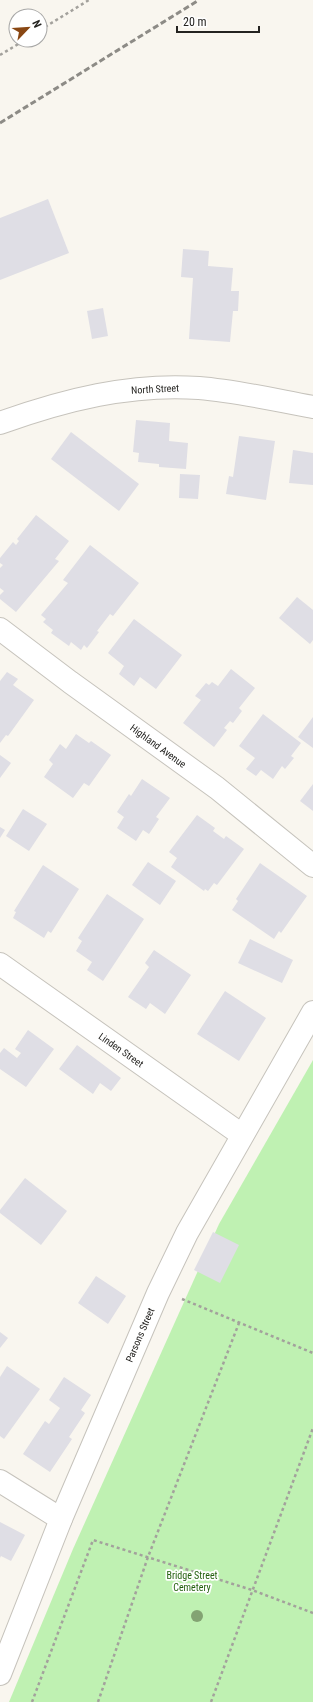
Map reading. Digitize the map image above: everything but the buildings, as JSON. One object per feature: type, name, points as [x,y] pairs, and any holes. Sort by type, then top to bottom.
[{"type":"street","name":"North Street","points":[[0,423],[65,402],[110,392],[153,387],[199,388],[313,407]]},
{"type":"street","name":"Highland Avenue","points":[[0,629],[70,682],[217,788],[313,866]]},
{"type":"street","name":"Linden Street","points":[[0,964],[242,1135]]},
{"type":"street","name":"Parsons Street","points":[[0,1674],[61,1520],[158,1294],[187,1233],[313,1012]]},
{"type":"street","points":[[0,1481],[61,1520]]},
{"type":"path","points":[[48,25],[89,0]]},
{"type":"path","points":[[0,55],[11,48]]},
{"type":"path","points":[[179,1298],[313,1352]]},
{"type":"path","points":[[98,1702],[148,1558],[239,1323]]},
{"type":"path","points":[[211,1702],[313,1428]]},
{"type":"path","points":[[32,1702],[93,1540],[252,1590],[313,1612]]},
{"type":"green space","name":"Bridge Street Cemetery","points":[[313,1060],[313,1702],[9,1702],[73,1549],[219,1224]]},
{"type":"railway","points":[[0,123],[199,0]]}]
